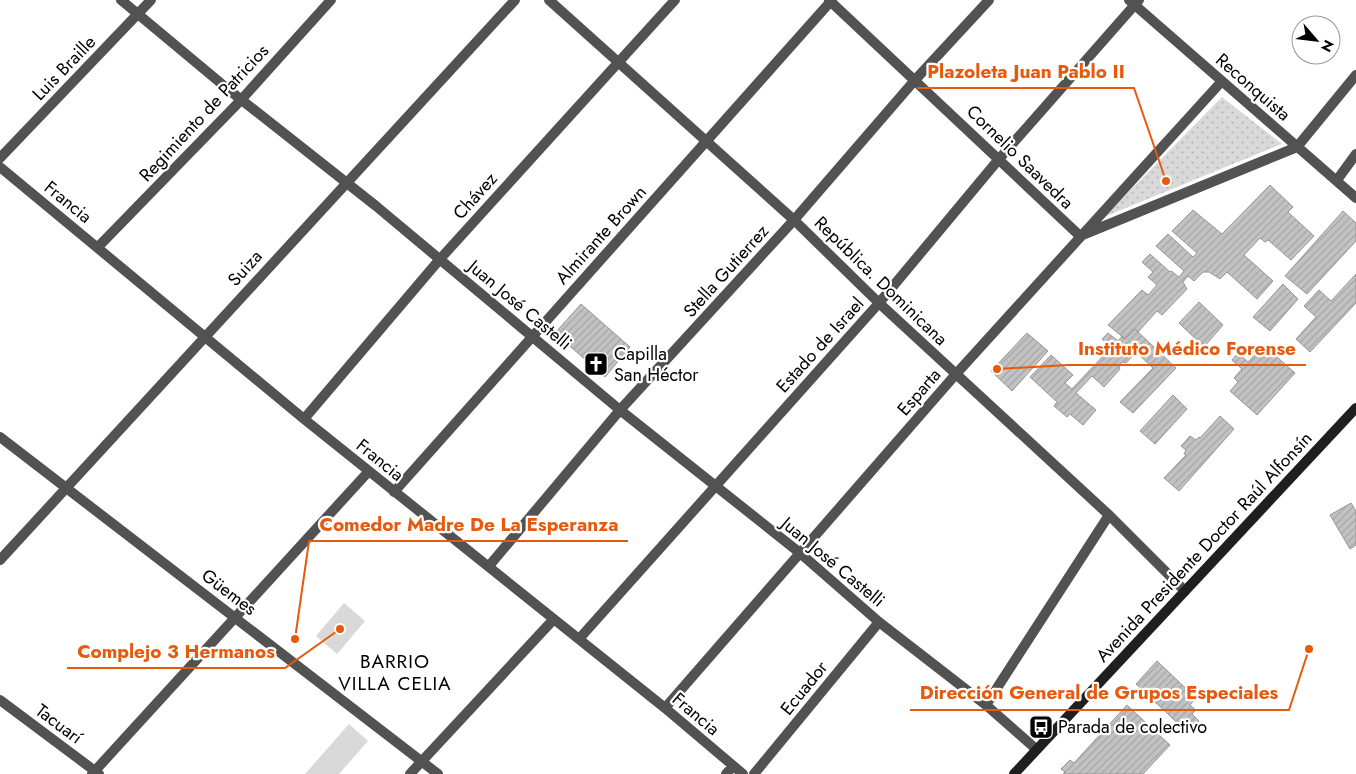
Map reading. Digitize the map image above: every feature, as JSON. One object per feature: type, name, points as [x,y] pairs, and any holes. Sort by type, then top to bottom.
[{"type":"main road","name":"Avenida Presidente Doctor Raúl Alfonsín","points":[[1014,774],[1356,408]]},
{"type":"street","name":"Juan José Castelli","points":[[121,0],[241,100],[346,181],[620,410],[800,553],[879,622],[986,705],[1036,750]]},
{"type":"street","name":"Luis Braille","points":[[0,158],[151,0]]},
{"type":"street","name":"Regimiento de Patricios","points":[[98,247],[241,100],[331,0]]},
{"type":"street","name":"Suiza","points":[[0,560],[346,181],[515,0]]},
{"type":"street","name":"República. Dominicana","points":[[549,0],[794,220],[878,303],[1109,515],[1185,591]]},
{"type":"street","name":"Chávez","points":[[304,419],[440,259],[675,0]]},
{"type":"street","name":"Stella Gutierrez","points":[[489,566],[620,410],[794,220],[915,80],[989,0]]},
{"type":"street","name":"Cornelio Saavedra","points":[[830,1],[1080,236]]},
{"type":"street","name":"Almirante Brown","points":[[394,492],[707,142],[830,1]]},
{"type":"street","name":"Reconquista","points":[[1134,2],[1356,198]]},
{"type":"street","name":"Estado de Israel","points":[[579,639],[878,303],[1134,2]]},
{"type":"street","points":[[1080,236],[1296,147],[1356,75]]},
{"type":"street","name":"Esparta","points":[[665,708],[956,374],[1222,81]]},
{"type":"street","points":[[1337,180],[1356,154]]},
{"type":"street","name":"Francia","points":[[0,167],[369,472],[665,708],[730,770],[743,774]]},
{"type":"street","name":"Güemes","points":[[0,437],[438,774]]},
{"type":"street","points":[[95,773],[369,472]]},
{"type":"street","points":[[986,705],[1109,515]]},
{"type":"street","points":[[410,774],[553,620]]},
{"type":"street","name":"Ecuador","points":[[754,774],[879,622]]},
{"type":"street","name":"Tacuarí","points":[[0,700],[95,773]]},
{"type":"shaded area","points":[[1222,97],[1282,144],[1104,217]]},
{"type":"shaded area","points":[[344,603],[365,621],[337,654],[316,636]]},
{"type":"shaded area","points":[[349,724],[368,741],[339,774],[305,774]]},
{"type":"building","points":[[1270,185],[1293,207],[1288,212],[1314,236],[1291,260],[1268,240],[1265,242],[1260,238],[1244,255],[1273,281],[1257,299],[1227,272],[1220,279],[1209,272],[1203,272],[1194,281],[1188,276],[1183,282],[1187,289],[1162,315],[1157,311],[1138,332],[1135,329],[1125,339],[1108,325],[1142,290],[1148,295],[1157,285],[1148,277],[1153,272],[1142,262],[1150,254],[1170,272],[1179,277],[1184,271],[1156,246],[1168,234],[1193,257],[1197,253],[1172,231],[1193,210],[1222,234]]},
{"type":"building","points":[[1343,211],[1356,223],[1356,241],[1307,294],[1285,276]]},
{"type":"building","points":[[1356,274],[1356,303],[1310,352],[1296,339],[1316,317],[1304,306],[1319,290],[1331,301]]},
{"type":"building","points":[[1283,284],[1298,299],[1270,331],[1253,317]]},
{"type":"building","points":[[1199,302],[1223,325],[1204,347],[1179,323]]},
{"type":"building","name":"Capilla San Héctor","points":[[581,304],[630,347],[605,377],[555,333]]},
{"type":"building","points":[[1135,329],[1176,368],[1133,413],[1120,402],[1153,368],[1136,352],[1126,363],[1122,362],[1119,367],[1120,369],[1104,387],[1092,376],[1076,393],[1096,410],[1083,425],[1070,414],[1067,417],[1054,406],[1057,402],[1030,377],[1051,355],[1073,375],[1065,383],[1072,389],[1105,354],[1101,350],[1106,343],[1102,339],[1108,333],[1118,341],[1122,336],[1125,339]]},
{"type":"building","points":[[1027,333],[1048,351],[1012,391],[991,371]]},
{"type":"building","points":[[1268,349],[1295,373],[1257,415],[1230,391],[1238,382],[1234,378],[1242,369],[1232,360],[1238,353],[1248,362],[1256,354],[1260,357]]},
{"type":"building","points":[[1173,395],[1187,409],[1155,444],[1140,431]]},
{"type":"building","points":[[1220,416],[1234,429],[1179,491],[1164,478],[1186,455],[1184,454],[1186,450],[1181,446],[1190,436],[1196,440],[1200,438]]},
{"type":"building","points":[[1351,503],[1356,511],[1356,545],[1350,549],[1330,515]]},
{"type":"building","points":[[1157,661],[1196,698],[1190,705],[1196,710],[1192,714],[1199,721],[1188,733],[1136,684]]},
{"type":"building","points":[[1127,705],[1170,745],[1143,774],[1063,774],[1065,772],[1061,769],[1070,760],[1074,763]]},
{"type":"place","name":"Plazoleta Juan Pablo II","points":[[1166,181]]},
{"type":"place","name":"Capilla San Héctor","points":[[596,364]]},
{"type":"place","name":"Instituto Médico Forense","points":[[997,369]]},
{"type":"place","name":"Complejo 3 Hermanos","points":[[340,629]]},
{"type":"place","name":"Comedor Madre De La Esperanza","points":[[295,639]]},
{"type":"place","name":"Dirección General de Grupos Especiales","points":[[1309,649]]},
{"type":"place","name":"Parada de colectivo","points":[[1041,727]]},
{"type":"district","name":"BARRIO VILLA CELIA","points":[[395,672]]}]
